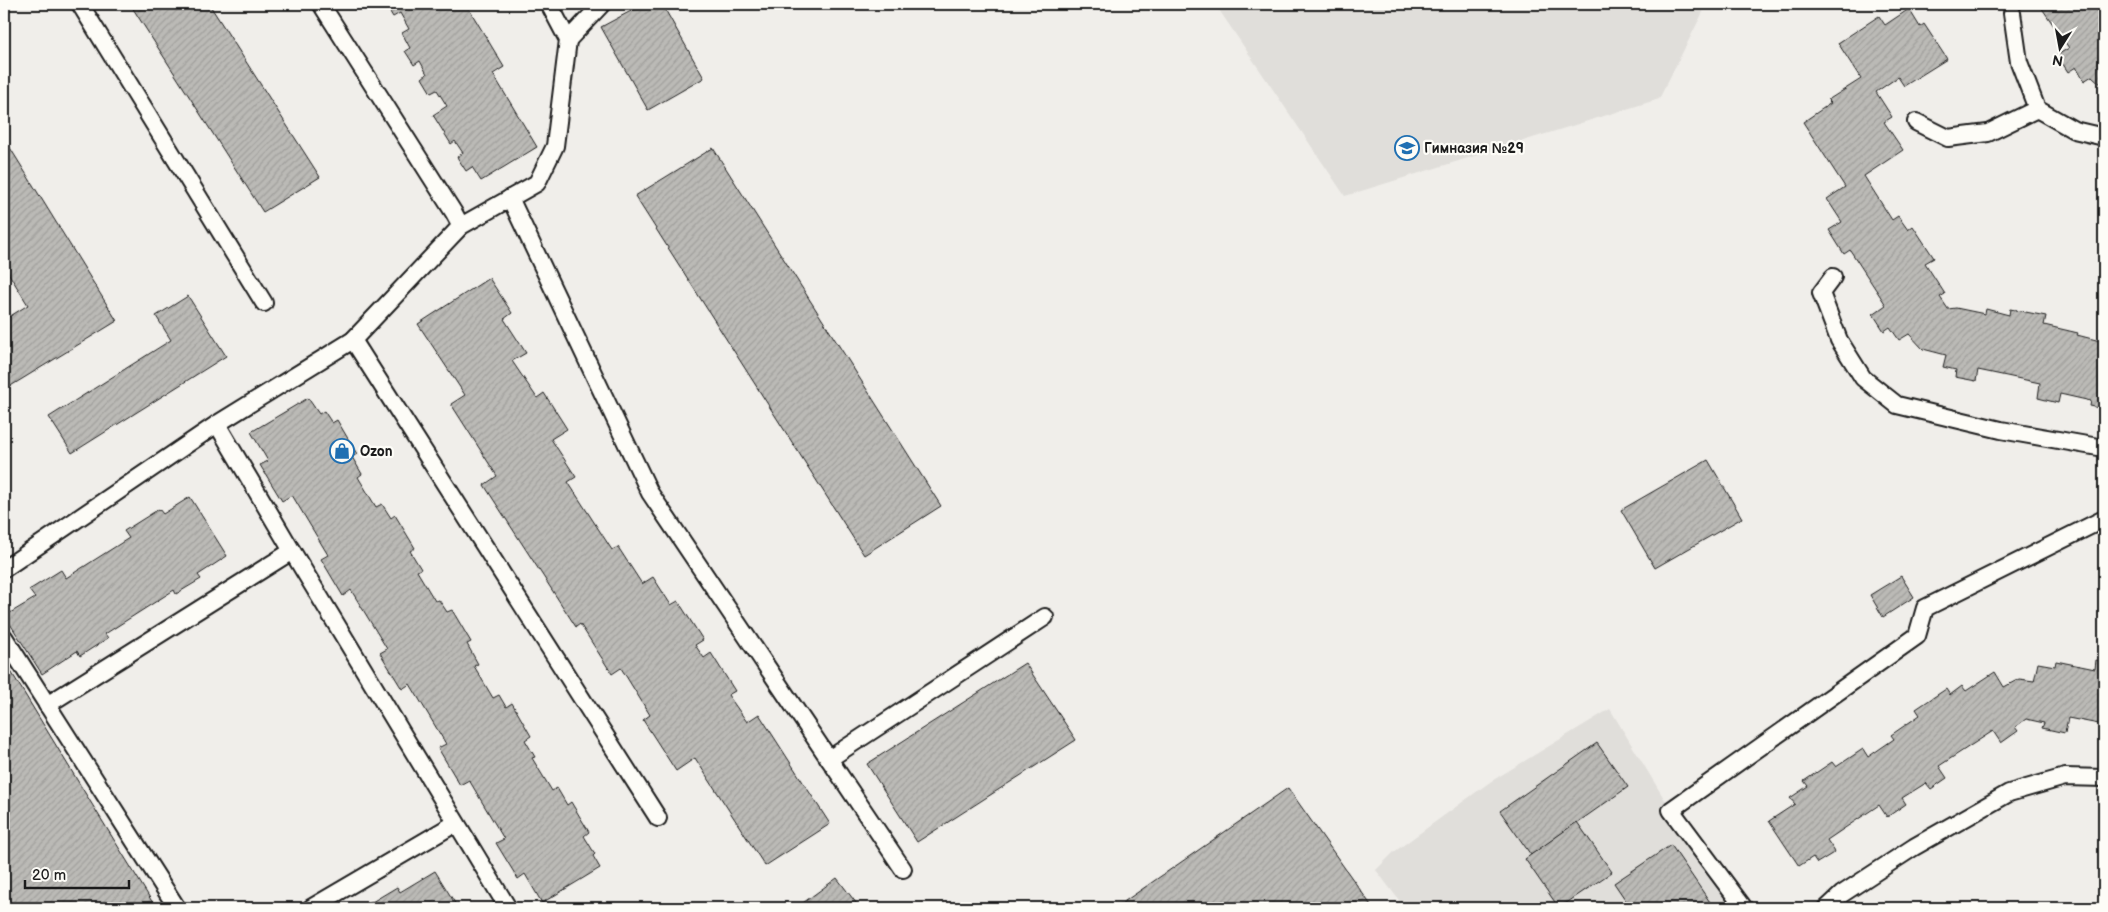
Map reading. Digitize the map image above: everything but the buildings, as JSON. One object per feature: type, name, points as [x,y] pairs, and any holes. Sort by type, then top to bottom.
[{"type":"lane","points":[[80,4],[264,302]]},
{"type":"lane","points":[[321,4],[448,204],[460,226]]},
{"type":"lane","points":[[4,569],[217,424],[353,340],[460,226],[537,183],[555,146],[568,40],[549,4]]},
{"type":"lane","points":[[568,40],[602,4]]},
{"type":"lane","points":[[2012,13],[2019,62],[2037,109],[2074,130],[2104,137]]},
{"type":"lane","points":[[1916,122],[1948,138],[1988,133],[2037,109]]},
{"type":"lane","points":[[510,198],[650,493],[902,868]]},
{"type":"lane","points":[[1833,277],[1821,293],[1839,340],[1863,378],[1897,405],[2002,430],[2104,448]]},
{"type":"lane","points":[[353,340],[658,818]]},
{"type":"lane","points":[[217,424],[508,908]]},
{"type":"lane","points":[[1744,908],[1672,810],[1917,636],[1925,608],[2104,519]]},
{"type":"lane","points":[[47,705],[292,551]]},
{"type":"lane","points":[[829,759],[1045,617]]},
{"type":"lane","points":[[4,637],[177,908]]},
{"type":"lane","points":[[1827,908],[1842,894],[1914,847],[2009,794],[2065,777],[2104,778]]},
{"type":"lane","points":[[311,908],[456,824]]},
{"type":"shaded area","name":"Гимназия №29","points":[[1215,4],[1707,4],[1659,99],[1345,196]]},
{"type":"shaded area","points":[[1610,709],[1671,810],[1744,908],[1405,908],[1376,870],[1394,852],[1490,782]]},
{"type":"place","name":"Гимназия №29","points":[[1407,148]]},
{"type":"place","name":"Ozon","points":[[342,451]]}]
